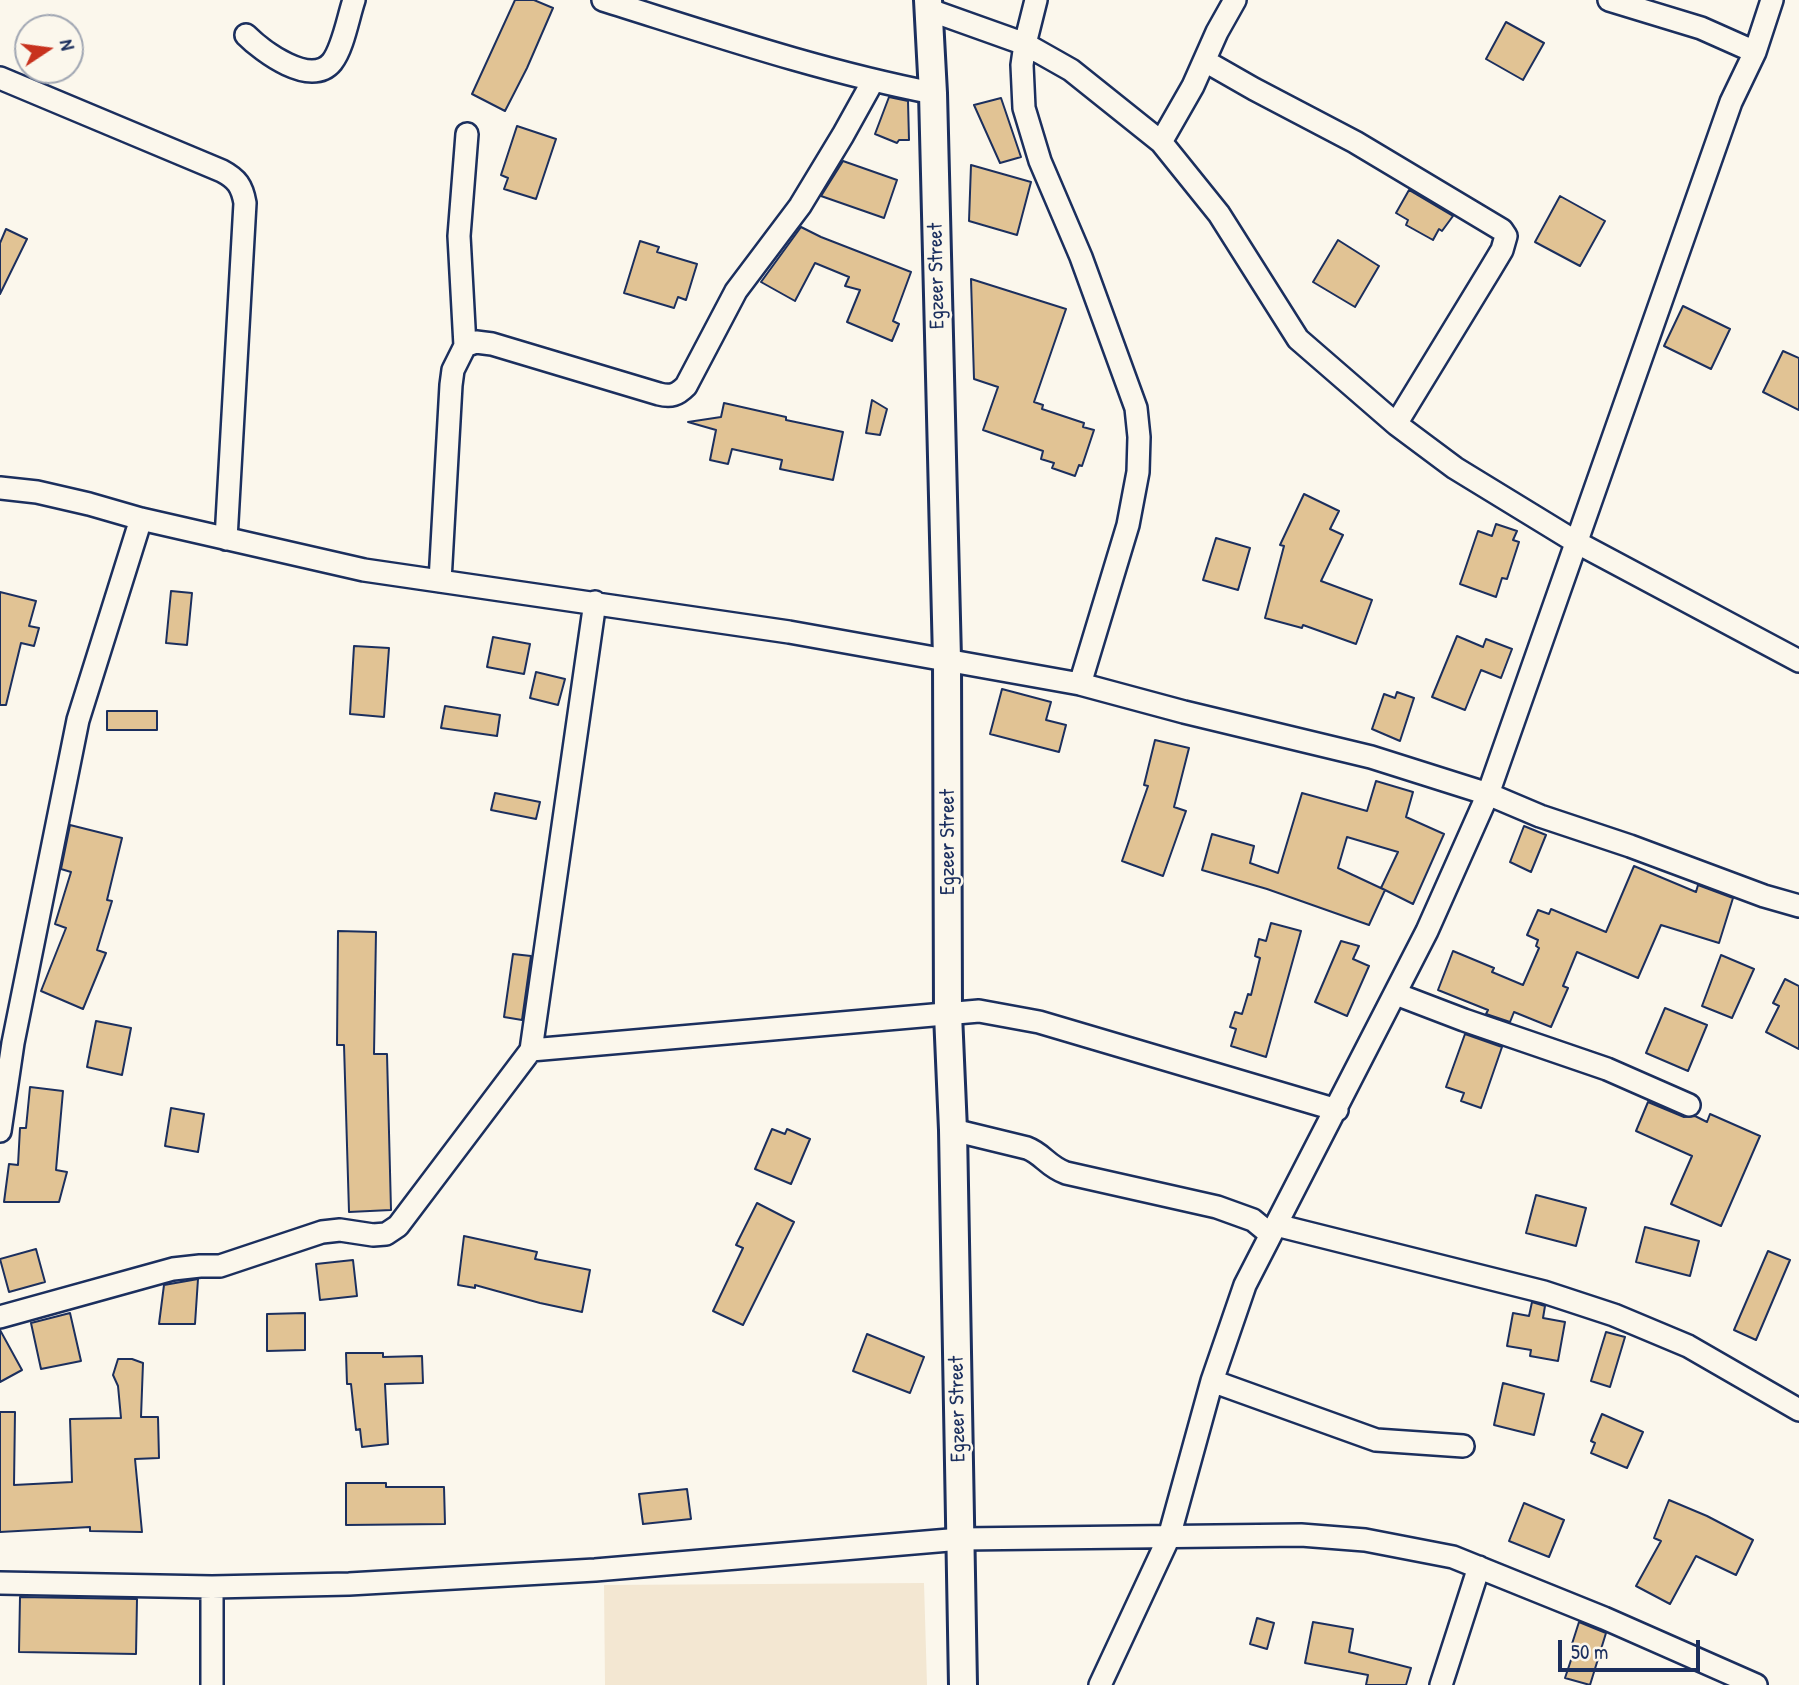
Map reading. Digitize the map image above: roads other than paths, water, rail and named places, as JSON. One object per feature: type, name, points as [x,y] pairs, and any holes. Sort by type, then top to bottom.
[{"type":"street","points":[[246,35],[258,47],[293,68],[317,71],[330,65],[337,53],[354,0]]},
{"type":"street","points":[[603,0],[873,81],[933,93]]},
{"type":"street","points":[[1036,0],[1025,44],[1024,107],[1040,161],[1081,257],[1136,408],[1139,437],[1138,472],[1128,526],[1080,684]]},
{"type":"street","points":[[1161,142],[1235,0]]},
{"type":"street","points":[[1609,0],[1701,28],[1755,52]]},
{"type":"street","points":[[1100,1685],[1169,1537],[1212,1381],[1245,1285],[1396,994],[1488,794],[1731,102],[1755,52],[1772,0]]},
{"type":"street","points":[[928,5],[1025,44],[1071,70],[1161,142],[1219,214],[1298,340],[1396,424],[1455,468],[1576,542],[1799,661]]},
{"type":"street","name":"Egzeer Street","points":[[928,5],[933,93],[947,659],[948,1014],[953,1130],[963,1685]]},
{"type":"street","points":[[1205,61],[1355,142],[1502,230],[1506,236],[1502,250],[1396,424]]},
{"type":"street","points":[[0,78],[222,171],[234,177],[242,187],[245,203],[226,539]]},
{"type":"street","points":[[465,346],[476,342],[492,344],[670,397],[679,393],[686,386],[736,291],[800,206],[873,81]]},
{"type":"street","points":[[440,581],[451,385],[453,370],[465,346],[459,236],[467,134]]},
{"type":"street","points":[[0,488],[50,495],[141,519],[364,570],[789,632],[1080,684],[1371,757],[1488,794],[1540,816],[1799,906]]},
{"type":"street","points":[[0,1131],[13,1043],[78,720],[141,519]]},
{"type":"street","points":[[0,1317],[173,1269],[220,1266],[322,1233],[340,1230],[373,1235],[386,1234],[398,1226],[531,1051],[594,602]]},
{"type":"street","points":[[1396,994],[1607,1069],[1689,1105]]},
{"type":"street","points":[[531,1051],[979,1011],[1022,1018],[1337,1110]]},
{"type":"street","points":[[953,1130],[1036,1151],[1054,1169],[1217,1208],[1273,1229],[1544,1292],[1614,1315],[1688,1346],[1799,1410]]},
{"type":"street","points":[[1212,1381],[1376,1440],[1463,1446]]},
{"type":"street","points":[[0,1583],[212,1587],[349,1584],[581,1571],[961,1539],[1301,1535],[1365,1540],[1430,1552],[1479,1567],[1756,1685]]},
{"type":"street","points":[[1441,1685],[1479,1567]]},
{"type":"street","points":[[212,1587],[212,1685]]}]
